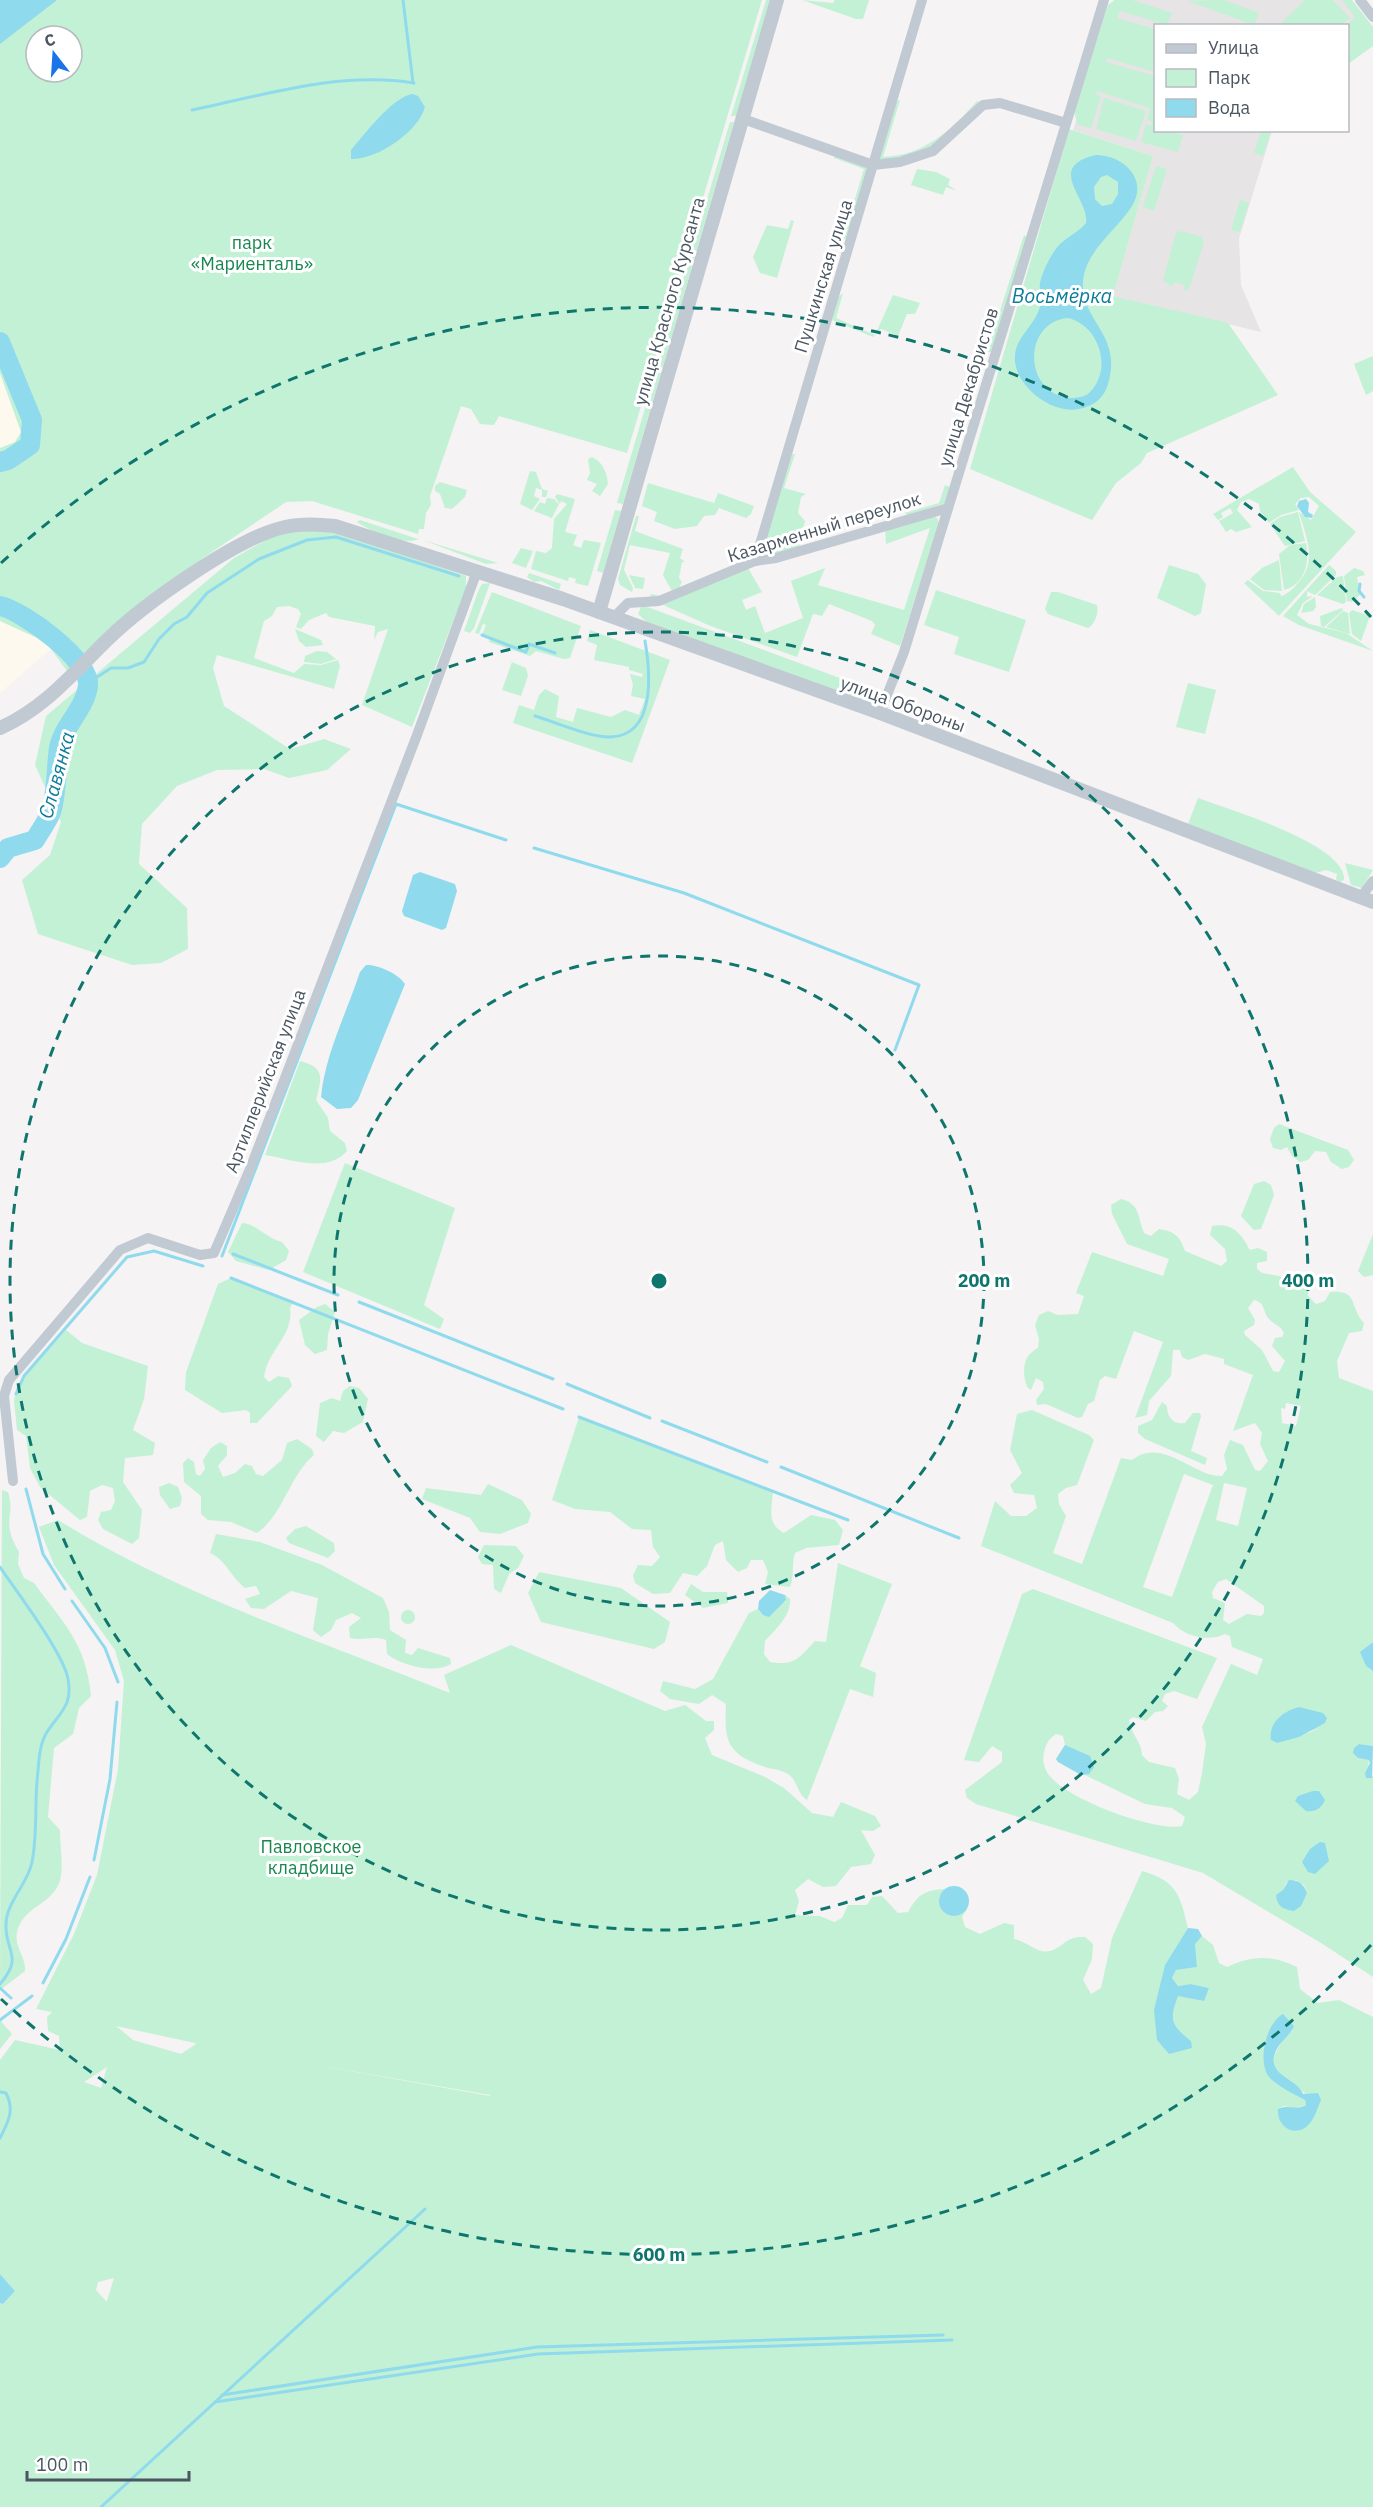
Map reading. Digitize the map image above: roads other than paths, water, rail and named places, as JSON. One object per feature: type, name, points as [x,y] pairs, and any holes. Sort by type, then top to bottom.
[{"type":"street","name":"улица Красного Курсанта","points":[[599,612],[777,0]]},
{"type":"street","name":"Пушкинская улица","points":[[755,561],[922,0]]},
{"type":"street","name":"улица Декабристов","points":[[880,713],[904,652],[1104,0]]},
{"type":"street","points":[[1360,0],[1373,17]]},
{"type":"street","points":[[741,120],[873,165],[900,162],[933,151],[983,105],[989,103],[1000,103],[1066,123]]},
{"type":"street","name":"Казарменный переулок","points":[[613,618],[628,603],[659,602],[755,561],[776,558],[948,508]]},
{"type":"street","name":"улица Обороны","points":[[0,728],[32,712],[132,618],[212,562],[247,541],[276,529],[308,524],[335,526],[417,550],[599,612],[880,713],[1367,900]]},
{"type":"street","name":"Артиллерийская улица","points":[[13,1481],[4,1396],[9,1380],[120,1250],[133,1242],[148,1238],[200,1255],[214,1253],[250,1169],[417,735],[477,571]]},
{"type":"street","points":[[1367,900],[1373,881]]},
{"type":"water","points":[[0,0],[57,0],[24,24],[0,44]]},
{"type":"water","points":[[413,94],[418,96],[425,107],[414,126],[384,150],[373,155],[351,159],[351,150],[379,117],[397,101]]},
{"type":"water","name":"Восьмёрка","points":[[1096,155],[1115,159],[1130,170],[1137,186],[1132,206],[1096,250],[1085,270],[1083,281],[1088,307],[1110,352],[1111,367],[1108,384],[1104,393],[1094,403],[1079,409],[1068,409],[1056,407],[1033,393],[1024,384],[1015,361],[1018,344],[1039,310],[1040,283],[1047,263],[1060,244],[1086,223],[1082,204],[1071,175],[1073,167],[1081,160]],"holes":[[[1107,175],[1118,182],[1118,194],[1112,204],[1102,206],[1095,199],[1094,187],[1101,177]],[[1068,318],[1079,322],[1087,329],[1099,348],[1101,359],[1098,381],[1089,393],[1076,398],[1055,394],[1043,384],[1034,358],[1036,344],[1042,332],[1053,322]]]},
{"type":"water","points":[[1306,499],[1309,503],[1308,512],[1313,515],[1312,518],[1305,517],[1297,506],[1299,501]]},
{"type":"water","points":[[420,872],[455,884],[457,891],[446,928],[442,930],[404,916],[402,911],[413,875]]},
{"type":"water","points":[[366,965],[387,970],[405,984],[358,1100],[351,1108],[337,1109],[321,1097],[323,1081],[337,1033],[360,972]]},
{"type":"water","points":[[770,1590],[785,1595],[786,1600],[769,1617],[763,1615],[758,1609],[759,1601]]},
{"type":"water","points":[[1373,1642],[1373,1671],[1366,1666],[1360,1652]]},
{"type":"water","points":[[1299,1707],[1323,1713],[1327,1718],[1325,1723],[1299,1737],[1277,1743],[1271,1740],[1272,1728],[1278,1718]]},
{"type":"water","points":[[1359,1744],[1373,1746],[1372,1778],[1366,1778],[1365,1773],[1370,1763],[1369,1760],[1358,1758],[1353,1753],[1354,1748]]},
{"type":"water","points":[[1065,1745],[1090,1756],[1094,1767],[1089,1774],[1081,1775],[1058,1762],[1056,1759]]},
{"type":"water","points":[[1319,1791],[1325,1800],[1317,1809],[1306,1811],[1295,1801],[1298,1796]]},
{"type":"water","points":[[1320,1842],[1325,1843],[1329,1861],[1315,1874],[1308,1872],[1302,1862],[1310,1849]]},
{"type":"water","points":[[1289,1880],[1300,1883],[1307,1893],[1301,1906],[1294,1911],[1281,1906],[1276,1895],[1283,1890]]},
{"type":"water","points":[[954,1886],[960,1887],[968,1895],[968,1907],[960,1915],[954,1916],[948,1915],[940,1907],[939,1901],[940,1895],[948,1887]]},
{"type":"water","points":[[1188,1928],[1198,1929],[1202,1936],[1195,1944],[1197,1967],[1176,1970],[1172,1978],[1178,1986],[1191,1984],[1209,1988],[1204,2001],[1178,1996],[1173,2011],[1174,2022],[1179,2031],[1191,2041],[1192,2048],[1169,2054],[1157,2040],[1154,2010],[1165,1965]]},
{"type":"water","points":[[1283,2014],[1294,2026],[1275,2053],[1275,2067],[1303,2094],[1318,2093],[1321,2100],[1312,2121],[1305,2128],[1294,2131],[1280,2121],[1278,2109],[1302,2107],[1306,2105],[1305,2100],[1273,2081],[1265,2070],[1264,2062],[1268,2034],[1272,2025]]},
{"type":"water","points":[[0,2274],[15,2291],[3,2304],[0,2303]]},
{"type":"waterway","points":[[403,0],[413,83]]},
{"type":"waterway","points":[[192,110],[330,82],[386,80],[414,83]]},
{"type":"waterway","name":"Славянка","points":[[0,342],[32,420],[30,445],[8,460],[0,462]]},
{"type":"waterway","points":[[88,683],[111,668],[128,668],[144,662],[159,639],[174,624],[187,617],[207,593],[259,559],[307,540],[336,537],[459,576]]},
{"type":"waterway","points":[[1360,584],[1359,591],[1364,597]]},
{"type":"waterway","name":"Славянка","points":[[0,606],[24,617],[54,638],[79,663],[86,675],[88,686],[83,702],[61,740],[54,797],[48,819],[35,840],[8,848],[0,858]]},
{"type":"waterway","points":[[482,635],[526,652],[529,644],[555,653]]},
{"type":"waterway","points":[[535,716],[603,737],[626,733],[636,725],[647,699],[649,684],[645,641]]},
{"type":"waterway","points":[[222,1256],[396,804],[506,840]]},
{"type":"waterway","points":[[534,848],[684,893],[919,985],[895,1050]]},
{"type":"waterway","points":[[16,1394],[24,1376],[127,1257],[154,1251],[203,1266]]},
{"type":"waterway","points":[[233,1254],[338,1295]]},
{"type":"waterway","points":[[231,1278],[563,1409]]},
{"type":"waterway","points":[[359,1302],[553,1379]]},
{"type":"waterway","points":[[567,1384],[650,1418]]},
{"type":"waterway","points":[[579,1417],[848,1520]]},
{"type":"waterway","points":[[662,1421],[767,1462]]},
{"type":"waterway","points":[[781,1467],[959,1538]]},
{"type":"waterway","points":[[26,1489],[43,1554],[65,1589]]},
{"type":"waterway","points":[[0,1567],[58,1654],[65,1668],[69,1688],[67,1702],[47,1732],[41,1746],[32,1862],[7,1917],[6,1934],[12,1960],[11,1967],[0,1984]]},
{"type":"waterway","points":[[72,1601],[105,1648],[118,1682]]},
{"type":"waterway","points":[[94,1860],[110,1779],[117,1702]]},
{"type":"waterway","points":[[43,1983],[66,1939],[90,1877]]},
{"type":"waterway","points":[[0,1988],[11,1998]]},
{"type":"waterway","points":[[0,2020],[32,1996]]},
{"type":"waterway","points":[[0,2092],[6,2093],[10,2105],[8,2121],[0,2138]]},
{"type":"waterway","points":[[101,2507],[425,2209]]},
{"type":"waterway","points":[[222,2395],[537,2347],[943,2335]]},
{"type":"waterway","points":[[215,2402],[538,2354],[952,2340]]},
{"type":"park label","name":"парк «Мариенталь»","points":[[252,252]]},
{"type":"park label","name":"Павловское кладбище","points":[[311,1856]]}]
